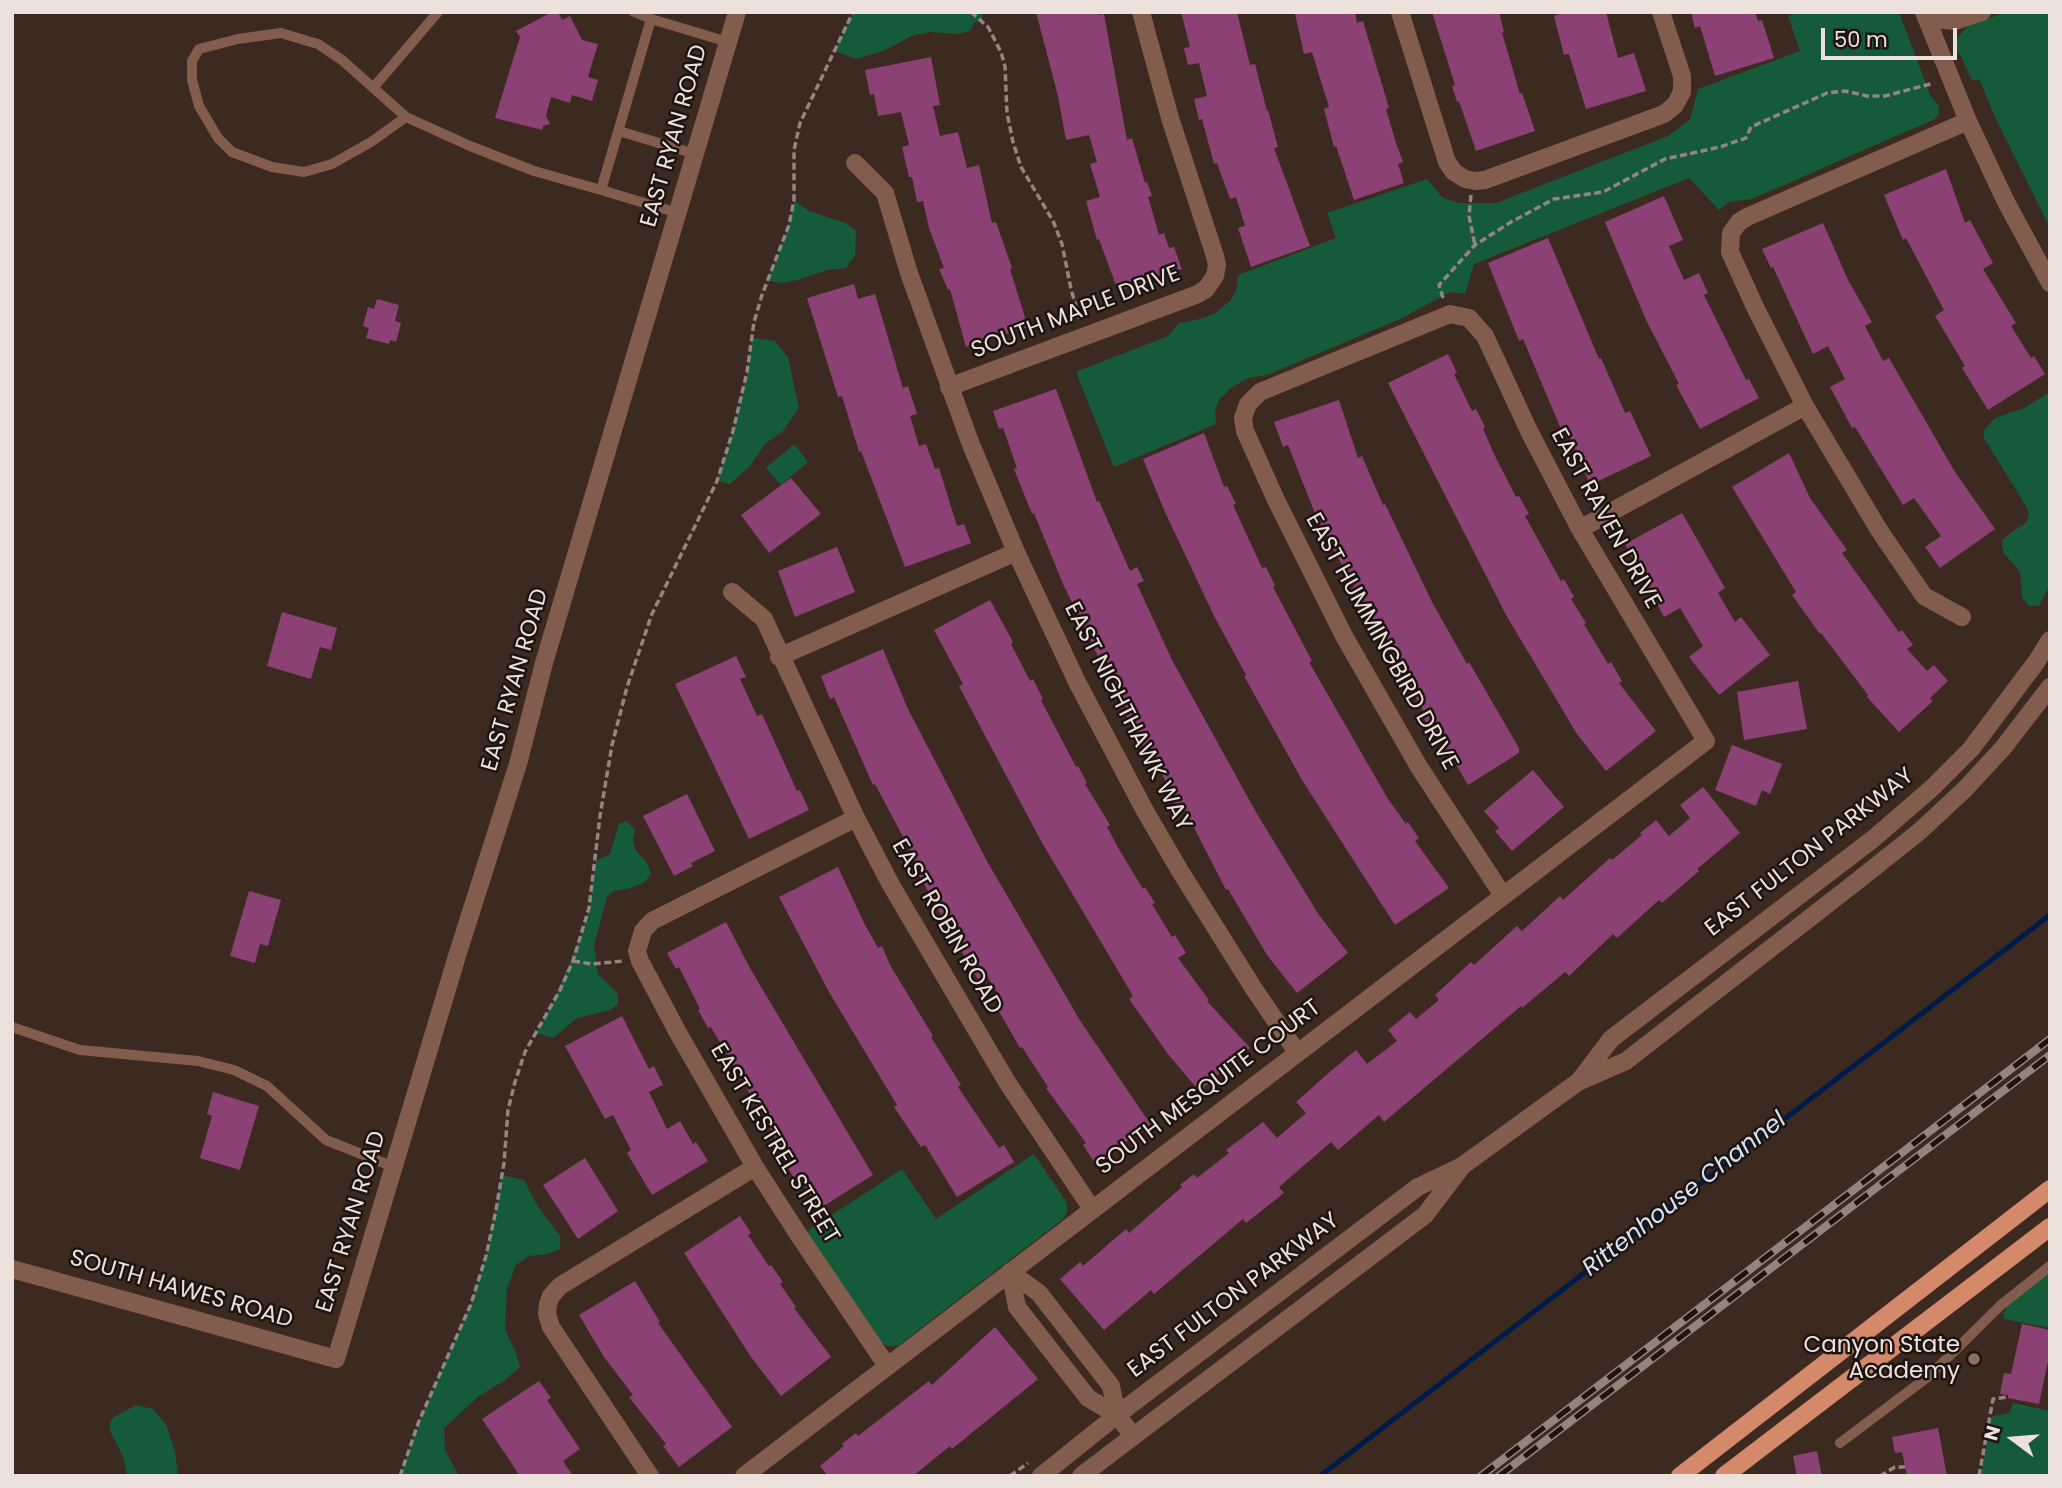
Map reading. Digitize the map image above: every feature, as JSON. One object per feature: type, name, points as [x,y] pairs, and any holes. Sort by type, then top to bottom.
[{"type":"main road","points":[[1680,1476],[2050,1189]]},
{"type":"main road","points":[[1724,1476],[2050,1227]]},
{"type":"street","name":"EAST RYAN ROAD","points":[[336,1359],[457,956],[518,764],[544,663],[737,12]]},
{"type":"street","name":"SOUTH MAPLE DRIVE","points":[[949,387],[1198,294],[1206,289],[1215,276],[1215,256],[1173,130],[1141,12]]},
{"type":"street","points":[[1400,12],[1447,162],[1454,172],[1470,180],[1485,180],[1664,114],[1675,105],[1682,92],[1682,76],[1661,12]]},
{"type":"street","points":[[1928,14],[1955,22],[1982,12]]},
{"type":"street","points":[[1928,14],[1949,79],[1968,121],[2006,202],[2050,283]]},
{"type":"street","points":[[1962,617],[1924,596],[1879,530],[1805,406],[1730,252],[1731,233],[1739,222],[1747,217],[1968,121]]},
{"type":"street","name":"EAST NIGHTHAWK WAY","points":[[855,163],[885,193],[949,387],[1016,552],[1077,682],[1144,809],[1232,953],[1297,1052]]},
{"type":"street","name":"EAST RAVEN DRIVE","points":[[1450,314],[1469,318],[1485,336],[1529,431],[1580,529],[1706,741]]},
{"type":"street","name":"EAST HUMMINGBIRD DRIVE","points":[[1450,314],[1260,392],[1248,404],[1243,418],[1245,431],[1312,576],[1344,636],[1419,767],[1502,894]]},
{"type":"street","points":[[1580,529],[1805,406]]},
{"type":"street","points":[[779,657],[1016,552]]},
{"type":"street","name":"EAST ROBIN ROAD","points":[[732,592],[764,619],[779,657],[856,818],[929,952],[1007,1082],[1092,1209]]},
{"type":"street","name":"EAST FULTON PARKWAY","points":[[1578,1083],[1611,1039],[1873,839],[1932,788],[1972,749],[2024,680],[2050,640]]},
{"type":"street","name":"EAST FULTON PARKWAY","points":[[1041,1476],[1117,1415],[1418,1187],[1462,1166],[1578,1083],[1626,1061],[1920,831],[1996,756],[2050,687]]},
{"type":"street","name":"SOUTH MESQUITE COURT","points":[[744,1476],[1502,894],[1706,741]]},
{"type":"street","name":"EAST KESTREL STREET","points":[[856,818],[652,921],[639,939],[637,951],[696,1065],[755,1167],[887,1366]]},
{"type":"street","name":"EAST FULTON PARKWAY","points":[[1081,1476],[1424,1214],[1462,1166]]},
{"type":"street","points":[[650,1476],[551,1327],[547,1314],[548,1304],[560,1286],[755,1167]]},
{"type":"street","name":"SOUTH HAWES ROAD","points":[[12,1269],[336,1359]]},
{"type":"street","points":[[1010,1272],[1017,1307],[1088,1398],[1117,1415],[1133,1436]]},
{"type":"street","points":[[1010,1272],[1039,1293],[1111,1386],[1117,1415]]},
{"type":"lane","points":[[373,88],[438,12]]},
{"type":"lane","points":[[634,12],[728,42]]},
{"type":"lane","points":[[601,190],[651,19]]},
{"type":"lane","points":[[406,117],[371,142],[332,164],[304,172],[272,167],[232,152],[218,138],[199,106],[192,80],[192,61],[199,49],[238,39],[281,33],[318,44],[342,60],[406,117],[534,171],[678,213]]},
{"type":"lane","points":[[619,131],[695,154]]},
{"type":"lane","points":[[12,1027],[80,1050],[198,1061],[234,1070],[267,1086],[326,1140],[394,1167]]},
{"type":"lane","points":[[1840,1443],[1929,1376],[2001,1305],[2050,1266]]},
{"type":"path","points":[[400,1476],[419,1421],[471,1304],[486,1256],[504,1163],[508,1110],[514,1082],[526,1052],[573,961],[589,908],[610,757],[627,687],[652,614],[717,481],[725,456],[747,372],[754,322],[789,225],[794,200],[794,150],[800,123],[853,12]]},
{"type":"path","points":[[971,12],[988,27],[1001,52],[1005,66],[1007,113],[1013,142],[1021,167],[1053,221],[1062,244],[1071,289],[1086,335]]},
{"type":"path","points":[[1450,314],[1439,285],[1475,245],[1553,199],[1602,192],[1665,159],[1720,147],[1746,138],[1751,127],[1827,93],[1845,91],[1867,96],[1885,96],[1949,79]]},
{"type":"path","points":[[1470,180],[1469,216],[1475,245]]},
{"type":"path","points":[[573,961],[592,964],[640,961]]},
{"type":"path","points":[[1979,1476],[1993,1399],[2008,1397]]},
{"type":"path","points":[[1880,1476],[1895,1467],[1905,1466]]},
{"type":"green space","points":[[853,12],[984,12],[981,20],[974,23],[970,31],[957,34],[929,32],[912,36],[883,51],[856,59],[835,51]]},
{"type":"green space","points":[[1800,12],[1899,12],[1930,95],[1939,106],[1935,119],[1752,199],[1729,202],[1719,210],[1689,178],[1474,264],[1465,294],[1450,292],[1400,319],[1267,375],[1248,378],[1231,388],[1219,400],[1215,410],[1216,424],[1114,467],[1076,372],[1168,336],[1179,323],[1214,314],[1231,300],[1236,291],[1238,275],[1336,238],[1327,213],[1427,179],[1443,198],[1459,203],[1496,203],[1668,136],[1690,120],[1698,89],[1800,51],[1788,16]]},
{"type":"green space","points":[[2005,12],[2050,12],[2050,228],[1979,79],[1972,81],[1960,54],[1954,50],[1955,41],[1967,27]]},
{"type":"green space","points":[[794,200],[809,211],[845,223],[856,230],[855,255],[846,268],[827,270],[780,283],[768,280],[789,225]]},
{"type":"green space","points":[[752,338],[775,341],[788,357],[799,408],[783,431],[765,444],[750,466],[730,484],[717,481],[733,431]]},
{"type":"green space","points":[[2050,392],[2050,584],[2039,606],[2029,606],[2022,597],[2020,572],[2004,553],[2002,546],[2003,539],[2027,522],[2029,514],[1984,438],[1984,430],[1995,418],[2024,408]]},
{"type":"green space","points":[[794,444],[808,462],[781,485],[766,468]]},
{"type":"green space","points":[[627,821],[635,830],[633,840],[636,851],[646,861],[651,873],[645,882],[614,891],[607,897],[594,945],[598,974],[618,994],[618,1004],[610,1010],[577,1018],[553,1038],[536,1033],[556,997],[581,935],[589,908],[596,861],[610,854],[619,824]]},
{"type":"green space","points":[[1034,1154],[1067,1203],[1067,1213],[1063,1219],[899,1345],[887,1346],[878,1340],[806,1232],[902,1169],[936,1219]]},
{"type":"green space","points":[[502,1175],[524,1180],[537,1205],[560,1236],[560,1249],[548,1254],[529,1256],[516,1265],[507,1288],[505,1330],[520,1367],[479,1396],[444,1428],[445,1450],[459,1476],[400,1476],[419,1421],[471,1304],[486,1256]]},
{"type":"green space","points":[[2050,1272],[2050,1328],[2004,1319],[2003,1313],[2008,1305]]},
{"type":"green space","points":[[2013,1403],[2050,1411],[2050,1476],[1981,1476],[1991,1419],[1993,1416],[2009,1413]]},
{"type":"green space","points":[[136,1405],[153,1409],[166,1425],[175,1451],[178,1476],[127,1476],[123,1456],[110,1431],[110,1422]]},
{"type":"building","points":[[552,12],[558,12],[562,20],[570,16],[582,40],[598,44],[588,77],[598,80],[592,101],[572,95],[570,103],[551,97],[546,116],[550,124],[543,126],[542,130],[495,118],[520,37],[516,31]]},
{"type":"building","points":[[1036,12],[1104,14],[1127,140],[1132,138],[1145,183],[1147,182],[1152,196],[1148,197],[1159,235],[1164,233],[1169,248],[1174,247],[1182,269],[1118,291],[1099,239],[1097,240],[1086,201],[1100,197],[1090,164],[1097,162],[1089,135],[1066,140],[1058,96]]},
{"type":"building","points":[[1181,12],[1237,12],[1250,65],[1255,64],[1268,110],[1278,147],[1274,148],[1310,246],[1251,267],[1238,228],[1245,226],[1236,197],[1230,199],[1217,163],[1214,164],[1202,119],[1199,120],[1194,99],[1207,96],[1199,63],[1188,65],[1184,48],[1190,47]]},
{"type":"building","points":[[1355,12],[1357,23],[1363,21],[1403,162],[1398,164],[1404,183],[1354,200],[1336,146],[1334,147],[1324,109],[1329,107],[1312,52],[1304,54],[1295,14]]},
{"type":"building","points":[[1432,12],[1499,12],[1504,32],[1502,33],[1520,94],[1522,93],[1535,131],[1476,151],[1459,101],[1457,102],[1452,86],[1455,85]]},
{"type":"building","points":[[1566,12],[1606,12],[1618,58],[1634,53],[1646,91],[1586,109],[1569,54],[1564,55],[1554,16]]},
{"type":"building","points":[[1691,12],[1755,12],[1758,21],[1762,20],[1774,58],[1715,76],[1700,26],[1695,28]]},
{"type":"building","points":[[931,57],[940,105],[933,106],[940,136],[958,132],[967,168],[979,165],[992,223],[996,222],[1012,268],[1010,269],[1028,327],[966,347],[950,289],[948,290],[939,269],[944,268],[929,228],[923,201],[917,202],[912,177],[909,177],[902,147],[909,145],[901,112],[878,116],[874,94],[870,95],[865,70]]},
{"type":"building","points":[[1946,169],[1965,223],[1970,220],[1993,263],[1983,269],[2016,323],[2011,326],[2031,358],[2034,356],[2045,374],[1988,410],[1935,316],[1944,310],[1906,238],[1903,240],[1884,195]]},
{"type":"building","points":[[1664,196],[1683,240],[1669,246],[1684,280],[1699,273],[1708,293],[1704,295],[1746,380],[1749,379],[1759,398],[1700,429],[1646,320],[1605,222]]},
{"type":"building","points":[[1823,223],[1848,280],[1872,322],[1865,326],[1883,361],[1889,358],[1955,472],[1995,529],[1940,568],[1925,547],[1941,536],[1914,498],[1903,505],[1855,427],[1852,428],[1830,387],[1845,379],[1828,346],[1813,354],[1762,249]]},
{"type":"building","points":[[1548,238],[1599,359],[1601,358],[1625,413],[1630,411],[1651,456],[1590,485],[1566,427],[1561,429],[1523,339],[1519,341],[1488,263]]},
{"type":"building","points":[[854,284],[858,299],[875,294],[903,388],[908,386],[917,414],[910,416],[919,446],[926,444],[935,469],[939,468],[957,526],[964,524],[971,543],[905,567],[861,451],[859,452],[842,396],[838,397],[807,298]]},
{"type":"building","points":[[377,299],[399,305],[395,321],[401,323],[396,342],[390,340],[389,344],[366,338],[369,328],[363,326],[368,307],[374,309]]},
{"type":"building","points":[[1448,354],[1457,373],[1454,374],[1472,411],[1476,409],[1494,454],[1516,497],[1519,496],[1529,514],[1525,516],[1561,581],[1564,579],[1574,597],[1571,599],[1586,623],[1584,624],[1608,664],[1611,662],[1622,681],[1619,683],[1656,731],[1606,771],[1577,734],[1506,615],[1388,383]]},
{"type":"building","points":[[1056,389],[1097,502],[1099,501],[1130,571],[1137,567],[1144,581],[1137,584],[1172,660],[1257,814],[1319,915],[1348,953],[1297,993],[1267,955],[1228,889],[1226,890],[1185,810],[1179,813],[1168,793],[1171,791],[1125,713],[1128,711],[1107,675],[1063,584],[1014,469],[1017,468],[1003,428],[999,429],[993,411]]},
{"type":"building","points":[[1339,400],[1358,458],[1362,456],[1383,505],[1385,504],[1432,602],[1519,748],[1519,753],[1468,785],[1424,719],[1427,717],[1409,686],[1405,688],[1395,671],[1399,669],[1364,603],[1359,606],[1351,589],[1354,587],[1318,521],[1288,445],[1283,447],[1274,422]]},
{"type":"building","points":[[1204,433],[1224,487],[1227,486],[1236,504],[1233,505],[1262,568],[1266,567],[1275,586],[1273,587],[1312,661],[1309,662],[1388,799],[1419,838],[1415,841],[1449,888],[1395,925],[1302,780],[1244,676],[1246,675],[1214,616],[1165,512],[1143,459]]},
{"type":"building","points":[[1789,453],[1810,498],[1847,550],[1842,553],[1899,632],[1902,630],[1913,645],[1907,649],[1927,671],[1934,665],[1948,681],[1930,698],[1933,701],[1899,732],[1867,697],[1792,595],[1796,592],[1732,487]]},
{"type":"building","points":[[791,478],[821,514],[769,553],[741,515]]},
{"type":"building","points":[[1682,513],[1725,588],[1718,593],[1735,622],[1741,617],[1770,655],[1719,695],[1689,657],[1703,646],[1680,608],[1664,617],[1625,544]]},
{"type":"building","points":[[837,547],[855,592],[795,617],[778,571]]},
{"type":"building","points":[[990,600],[1030,681],[1033,679],[1076,767],[1078,766],[1087,783],[1085,784],[1110,825],[1107,827],[1120,851],[1143,889],[1145,887],[1155,903],[1152,904],[1172,937],[1175,935],[1186,953],[1178,958],[1209,1000],[1207,1001],[1250,1048],[1199,1091],[1168,1054],[1129,999],[1133,996],[1041,841],[959,686],[963,684],[934,630]]},
{"type":"building","points":[[282,612],[337,628],[331,650],[320,647],[311,679],[267,666]]},
{"type":"building","points":[[883,649],[907,707],[988,863],[1081,1022],[1151,1125],[1095,1163],[1083,1145],[1086,1143],[1046,1088],[1048,1087],[1022,1047],[1020,1048],[996,1006],[1003,1002],[987,976],[979,981],[968,963],[919,875],[922,873],[875,784],[873,785],[834,697],[830,699],[821,676]]},
{"type":"building","points":[[736,656],[746,677],[740,679],[757,716],[762,714],[797,791],[800,790],[809,810],[749,839],[675,684]]},
{"type":"building","points":[[1798,681],[1807,729],[1744,740],[1737,692]]},
{"type":"building","points":[[1732,745],[1782,764],[1770,794],[1762,790],[1756,806],[1715,790]]},
{"type":"building","points":[[1533,770],[1564,807],[1512,851],[1495,831],[1499,828],[1484,811]]},
{"type":"building","points":[[1703,787],[1740,833],[1662,903],[1659,900],[1617,938],[1613,934],[1569,976],[1565,972],[1522,1008],[1521,1006],[1384,1122],[1379,1115],[1338,1150],[1331,1142],[1279,1187],[1284,1193],[1246,1223],[1243,1219],[1154,1294],[1151,1290],[1104,1330],[1060,1279],[1080,1262],[1083,1266],[1126,1229],[1129,1233],[1182,1187],[1180,1185],[1194,1174],[1197,1178],[1229,1153],[1226,1150],[1263,1122],[1277,1138],[1306,1113],[1296,1102],[1356,1050],[1367,1064],[1397,1041],[1388,1030],[1410,1012],[1416,1019],[1439,1000],[1435,995],[1471,962],[1474,965],[1517,926],[1522,931],[1560,896],[1563,900],[1610,858],[1612,860],[1642,835],[1640,833],[1656,820],[1669,836],[1690,818],[1680,805]]},
{"type":"building","points":[[687,794],[715,851],[691,863],[693,866],[674,876],[643,816]]},
{"type":"building","points":[[838,867],[864,923],[878,948],[882,946],[890,965],[961,1085],[958,1087],[999,1148],[1004,1145],[1014,1162],[957,1197],[925,1145],[921,1147],[894,1107],[897,1105],[829,992],[779,897]]},
{"type":"building","points":[[249,891],[281,900],[268,946],[260,944],[255,963],[230,956]]},
{"type":"building","points":[[726,922],[751,970],[873,1175],[819,1209],[804,1185],[800,1188],[789,1170],[772,1140],[775,1138],[764,1118],[711,1027],[708,1028],[679,967],[676,969],[667,953]]},
{"type":"building","points":[[622,1016],[649,1069],[654,1066],[663,1085],[649,1092],[667,1129],[680,1121],[693,1144],[696,1142],[708,1161],[652,1195],[627,1153],[631,1150],[613,1115],[605,1119],[565,1046]]},
{"type":"building","points":[[213,1092],[259,1106],[240,1170],[200,1158],[212,1116],[207,1114]]},
{"type":"building","points":[[585,1158],[618,1211],[578,1239],[543,1185]]},
{"type":"building","points":[[740,1216],[751,1233],[748,1235],[783,1282],[780,1284],[796,1307],[794,1308],[831,1357],[781,1396],[751,1357],[684,1253]]},
{"type":"building","points":[[635,1281],[660,1322],[658,1323],[732,1427],[679,1467],[663,1446],[666,1444],[629,1397],[633,1395],[604,1357],[579,1315]]},
{"type":"building","points":[[2022,1324],[2050,1330],[2050,1352],[2039,1404],[2000,1394],[2004,1373],[2011,1374]]},
{"type":"building","points":[[995,1327],[1038,1379],[952,1449],[950,1446],[913,1476],[828,1476],[820,1466],[844,1446],[842,1444],[856,1433],[858,1436],[929,1381],[932,1385]]},
{"type":"building","points":[[539,1381],[551,1398],[547,1400],[580,1449],[563,1461],[573,1476],[520,1476],[482,1419]]},
{"type":"building","points":[[1938,1428],[1947,1476],[1907,1476],[1902,1452],[1895,1453],[1892,1437]]},
{"type":"building","points":[[1817,1451],[1822,1476],[1797,1476],[1793,1456]]},
{"type":"waterway","name":"Rittenhouse Channel","points":[[1320,1476],[2050,915]]},
{"type":"railway","points":[[1481,1476],[2050,1039]]},
{"type":"railway","points":[[1499,1476],[2050,1055]]},
{"type":"place","name":"Canyon State Academy","points":[[1974,1359]]}]
